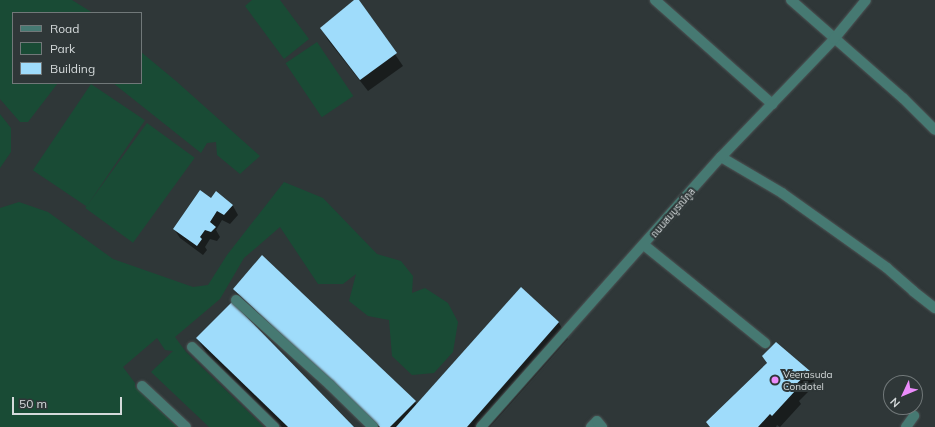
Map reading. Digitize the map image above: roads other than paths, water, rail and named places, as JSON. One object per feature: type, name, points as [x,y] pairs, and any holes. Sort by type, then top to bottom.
[{"type":"street","points":[[655,0],[772,104]]},
{"type":"street","points":[[791,0],[903,98],[935,130]]},
{"type":"street","name":"ถนนสมบูรณ์กูล","points":[[481,427],[721,157],[834,39],[866,0]]},
{"type":"street","points":[[721,157],[788,197],[887,268],[935,308]]},
{"type":"street","points":[[644,245],[765,343]]},
{"type":"street","points":[[236,300],[330,385],[373,427]]},
{"type":"street","points":[[192,347],[274,427]]},
{"type":"street","points":[[142,386],[186,427]]},
{"type":"street","points":[[906,427],[914,416]]},
{"type":"street","points":[[591,427],[597,421],[602,427]]},
{"type":"place","name":"Veerasuda Condotel","points":[[775,380]]}]
